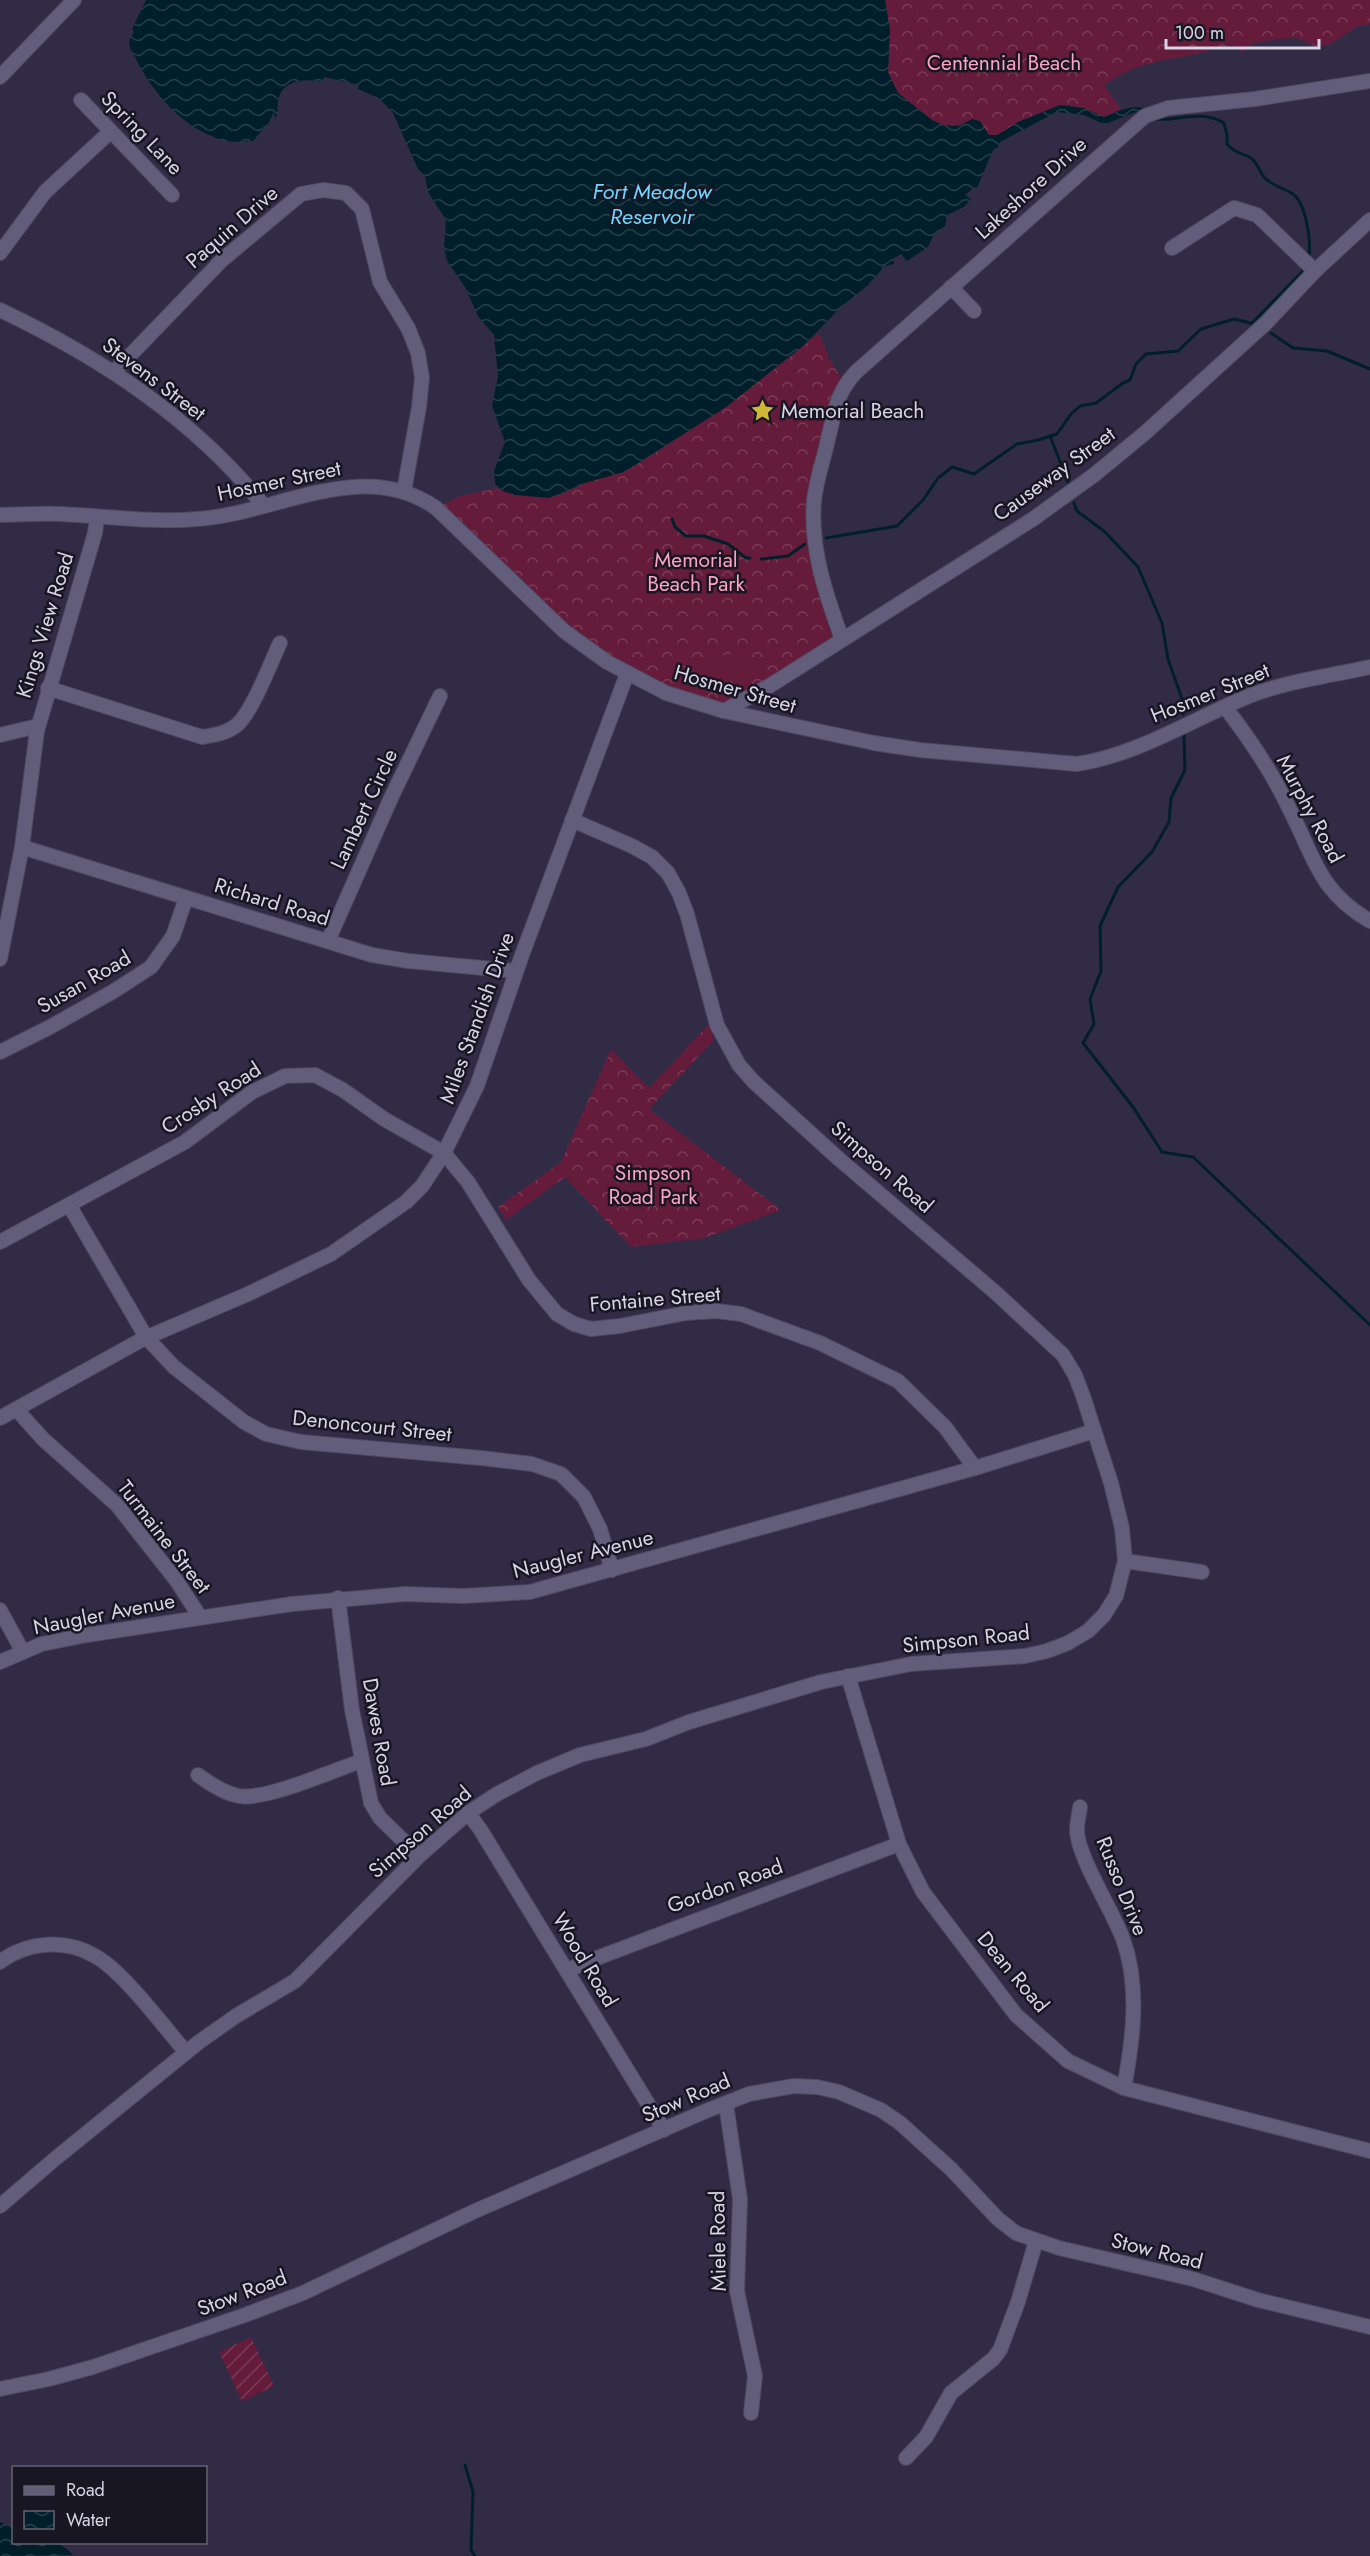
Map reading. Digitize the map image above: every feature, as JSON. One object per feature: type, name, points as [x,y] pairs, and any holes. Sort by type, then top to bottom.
[{"type":"street","points":[[0,76],[74,0]]},
{"type":"street","name":"Lakeshore Drive","points":[[842,639],[818,564],[813,514],[819,473],[838,398],[845,384],[1145,116],[1168,108],[1255,99],[1370,81]]},
{"type":"street","name":"Spring Lane","points":[[81,100],[172,195]]},
{"type":"street","points":[[0,253],[45,192],[110,132]]},
{"type":"street","name":"Paquin Drive","points":[[114,372],[222,260],[301,194],[323,190],[346,193],[362,209],[380,282],[408,328],[418,353],[422,378],[404,491]]},
{"type":"street","points":[[1172,248],[1234,208],[1257,215],[1315,271]]},
{"type":"street","name":"Causeway Street","points":[[724,711],[771,685],[1033,519],[1094,475],[1145,433],[1266,323],[1315,271],[1370,220]]},
{"type":"street","points":[[951,287],[974,311]]},
{"type":"street","name":"Stevens Street","points":[[0,310],[81,351],[114,372],[209,447],[264,506]]},
{"type":"street","name":"Hosmer Street","points":[[0,515],[48,514],[151,520],[197,519],[220,517],[355,486],[380,486],[404,491],[436,508],[564,631],[627,674],[666,693],[724,711],[808,730],[920,750],[1077,764],[1100,760],[1122,753],[1269,689],[1370,667]]},
{"type":"street","name":"Kings View Road","points":[[0,959],[22,847],[29,776],[38,726],[95,533],[97,517]]},
{"type":"street","points":[[48,688],[202,737],[224,733],[238,724],[254,698],[280,643]]},
{"type":"street","name":"Miles Standish Drive","points":[[0,1418],[147,1337],[248,1294],[331,1254],[406,1202],[422,1186],[444,1153],[468,1107],[486,1064],[516,970],[627,674]]},
{"type":"street","name":"Lambert Circle","points":[[328,941],[391,798],[440,696]]},
{"type":"street","name":"Murphy Road","points":[[1225,707],[1244,729],[1290,808],[1318,871],[1347,906],[1370,921]]},
{"type":"street","points":[[0,735],[38,726]]},
{"type":"street","name":"Simpson Road","points":[[0,2206],[47,2165],[217,2028],[295,1980],[419,1856],[468,1813],[517,1783],[580,1755],[646,1739],[689,1722],[848,1676],[922,1663],[1025,1656],[1047,1651],[1088,1632],[1104,1615],[1116,1596],[1125,1561],[1117,1506],[1075,1375],[1063,1355],[830,1152],[770,1098],[739,1065],[717,1025],[687,914],[680,893],[668,873],[652,857],[572,820]]},
{"type":"street","name":"Richard Road","points":[[22,847],[372,954],[408,961],[516,970]]},
{"type":"street","name":"Susan Road","points":[[0,1052],[95,1001],[151,967],[173,936],[186,898]]},
{"type":"street","name":"Crosby Road","points":[[0,1242],[182,1143],[252,1092],[285,1076],[315,1075],[343,1090],[384,1119],[444,1153]]},
{"type":"street","name":"Fontaine Street","points":[[444,1153],[468,1182],[529,1280],[557,1314],[574,1324],[591,1329],[620,1326],[686,1313],[716,1311],[741,1314],[820,1343],[898,1381],[945,1427],[975,1468]]},
{"type":"street","name":"Denoncourt Street","points":[[69,1205],[147,1337],[174,1367],[244,1422],[266,1434],[301,1442],[532,1464],[561,1474],[584,1497],[600,1529],[612,1570]]},
{"type":"street","name":"Turmaine Street","points":[[17,1410],[43,1439],[117,1505],[176,1580],[200,1617]]},
{"type":"street","name":"Naugler Avenue","points":[[0,1662],[42,1644],[87,1635],[338,1598],[405,1594],[463,1596],[530,1592],[975,1468],[1094,1431]]},
{"type":"street","points":[[1125,1561],[1202,1572]]},
{"type":"street","name":"Dawes Road","points":[[338,1598],[340,1626],[371,1803],[380,1818],[419,1856]]},
{"type":"street","points":[[0,1610],[23,1652]]},
{"type":"street","name":"Dean Road","points":[[848,1676],[899,1844],[923,1892],[1016,2015],[1068,2061],[1124,2088],[1370,2151]]},
{"type":"street","points":[[198,1775],[212,1786],[241,1797],[270,1793],[362,1761]]},
{"type":"street","name":"Russo Drive","points":[[1080,1807],[1077,1831],[1123,1940],[1128,1962],[1133,2006],[1130,2056],[1124,2088]]},
{"type":"street","name":"Wood Road","points":[[468,1813],[664,2130]]},
{"type":"street","name":"Gordon Road","points":[[567,1971],[717,1911],[899,1844]]},
{"type":"street","points":[[0,1962],[26,1948],[44,1944],[78,1948],[95,1955],[113,1969],[186,2052]]},
{"type":"street","name":"Stow Road","points":[[0,2389],[49,2379],[202,2331],[303,2292],[482,2208],[726,2104],[771,2089],[794,2086],[817,2087],[861,2100],[900,2123],[951,2169],[998,2219],[1016,2233],[1079,2254],[1192,2279],[1267,2302],[1370,2327]]},
{"type":"street","name":"Miele Road","points":[[726,2104],[740,2199],[737,2291],[755,2376],[751,2413]]},
{"type":"street","points":[[906,2458],[926,2437],[951,2393],[993,2359],[1000,2350],[1018,2302],[1036,2241]]},
{"type":"green space","name":"Centennial Beach","points":[[885,0],[1370,0],[1370,24],[1358,26],[1330,44],[1317,47],[1297,38],[1278,39],[1251,44],[1242,53],[1232,45],[1148,64],[1116,77],[1104,85],[1121,109],[1104,117],[1068,105],[1055,107],[1012,131],[989,137],[966,123],[949,127],[932,120],[898,93],[888,73],[890,30]]},
{"type":"green space","name":"Memorial Beach Park","points":[[819,333],[830,360],[845,384],[813,514],[842,639],[724,711],[607,662],[436,508],[460,496],[498,488],[503,491],[560,495],[585,483],[633,467],[726,407]]},
{"type":"green space","points":[[743,651],[749,677],[704,686],[699,660]]},
{"type":"green space","name":"Simpson Road Park","points":[[709,1024],[714,1040],[649,1109],[781,1210],[704,1238],[631,1247],[565,1177],[506,1220],[498,1207],[561,1162],[611,1049],[649,1088]]},
{"type":"green space","points":[[251,2337],[274,2386],[242,2401],[219,2352]]},
{"type":"water","name":"Fort Meadow Reservoir","points":[[146,0],[885,0],[890,30],[888,72],[898,93],[932,120],[942,125],[959,126],[972,119],[980,121],[989,135],[997,135],[1018,122],[1060,105],[1084,108],[1104,117],[1133,107],[1151,111],[1133,113],[1108,123],[1101,123],[1084,115],[1057,112],[1000,142],[993,150],[977,188],[975,187],[965,195],[971,199],[964,207],[947,215],[945,226],[934,234],[928,247],[907,261],[901,254],[894,258],[894,264],[881,267],[882,269],[867,286],[843,305],[802,347],[726,407],[624,472],[585,483],[549,498],[515,495],[503,491],[495,484],[494,471],[505,442],[492,406],[498,376],[494,335],[478,316],[465,287],[447,261],[444,246],[446,220],[428,192],[425,176],[418,169],[393,113],[379,98],[358,89],[359,85],[324,77],[322,82],[302,80],[285,88],[278,100],[275,119],[274,112],[268,124],[253,141],[225,141],[216,138],[191,125],[170,107],[152,85],[130,48],[129,42],[134,32],[132,29]]},
{"type":"water","points":[[0,2522],[12,2527],[12,2544],[58,2544],[73,2555],[0,2556]]},
{"type":"waterway","points":[[1155,119],[1199,116],[1224,123],[1227,144],[1235,151],[1251,158],[1267,180],[1298,199],[1307,223],[1309,256]]},
{"type":"waterway","points":[[1252,323],[1305,269]]},
{"type":"waterway","points":[[826,538],[897,526],[923,500],[938,478],[952,467],[974,474],[1017,444],[1057,434],[1071,414],[1080,406],[1096,403],[1130,380],[1136,364],[1146,354],[1178,351],[1201,329],[1234,319],[1254,324]]},
{"type":"waterway","points":[[1271,333],[1293,348],[1327,351],[1370,369]]},
{"type":"waterway","points":[[1050,436],[1068,482]]},
{"type":"waterway","points":[[1074,503],[1077,511],[1105,532],[1138,567],[1162,623],[1168,659],[1182,699],[1183,714]]},
{"type":"waterway","points":[[672,519],[675,527],[686,536],[704,536],[728,544],[746,558],[750,558]]},
{"type":"waterway","points":[[761,559],[788,556],[805,544]]},
{"type":"waterway","points":[[1184,735],[1185,770],[1171,798],[1169,822],[1152,852],[1118,887],[1100,926],[1101,971],[1090,999],[1094,1024],[1083,1043],[1133,1107],[1162,1152],[1193,1157],[1370,1325]]},
{"type":"waterway","points":[[465,2465],[473,2492],[471,2550],[475,2556]]},
{"type":"place","name":"Memorial Beach","points":[[763,411]]}]
